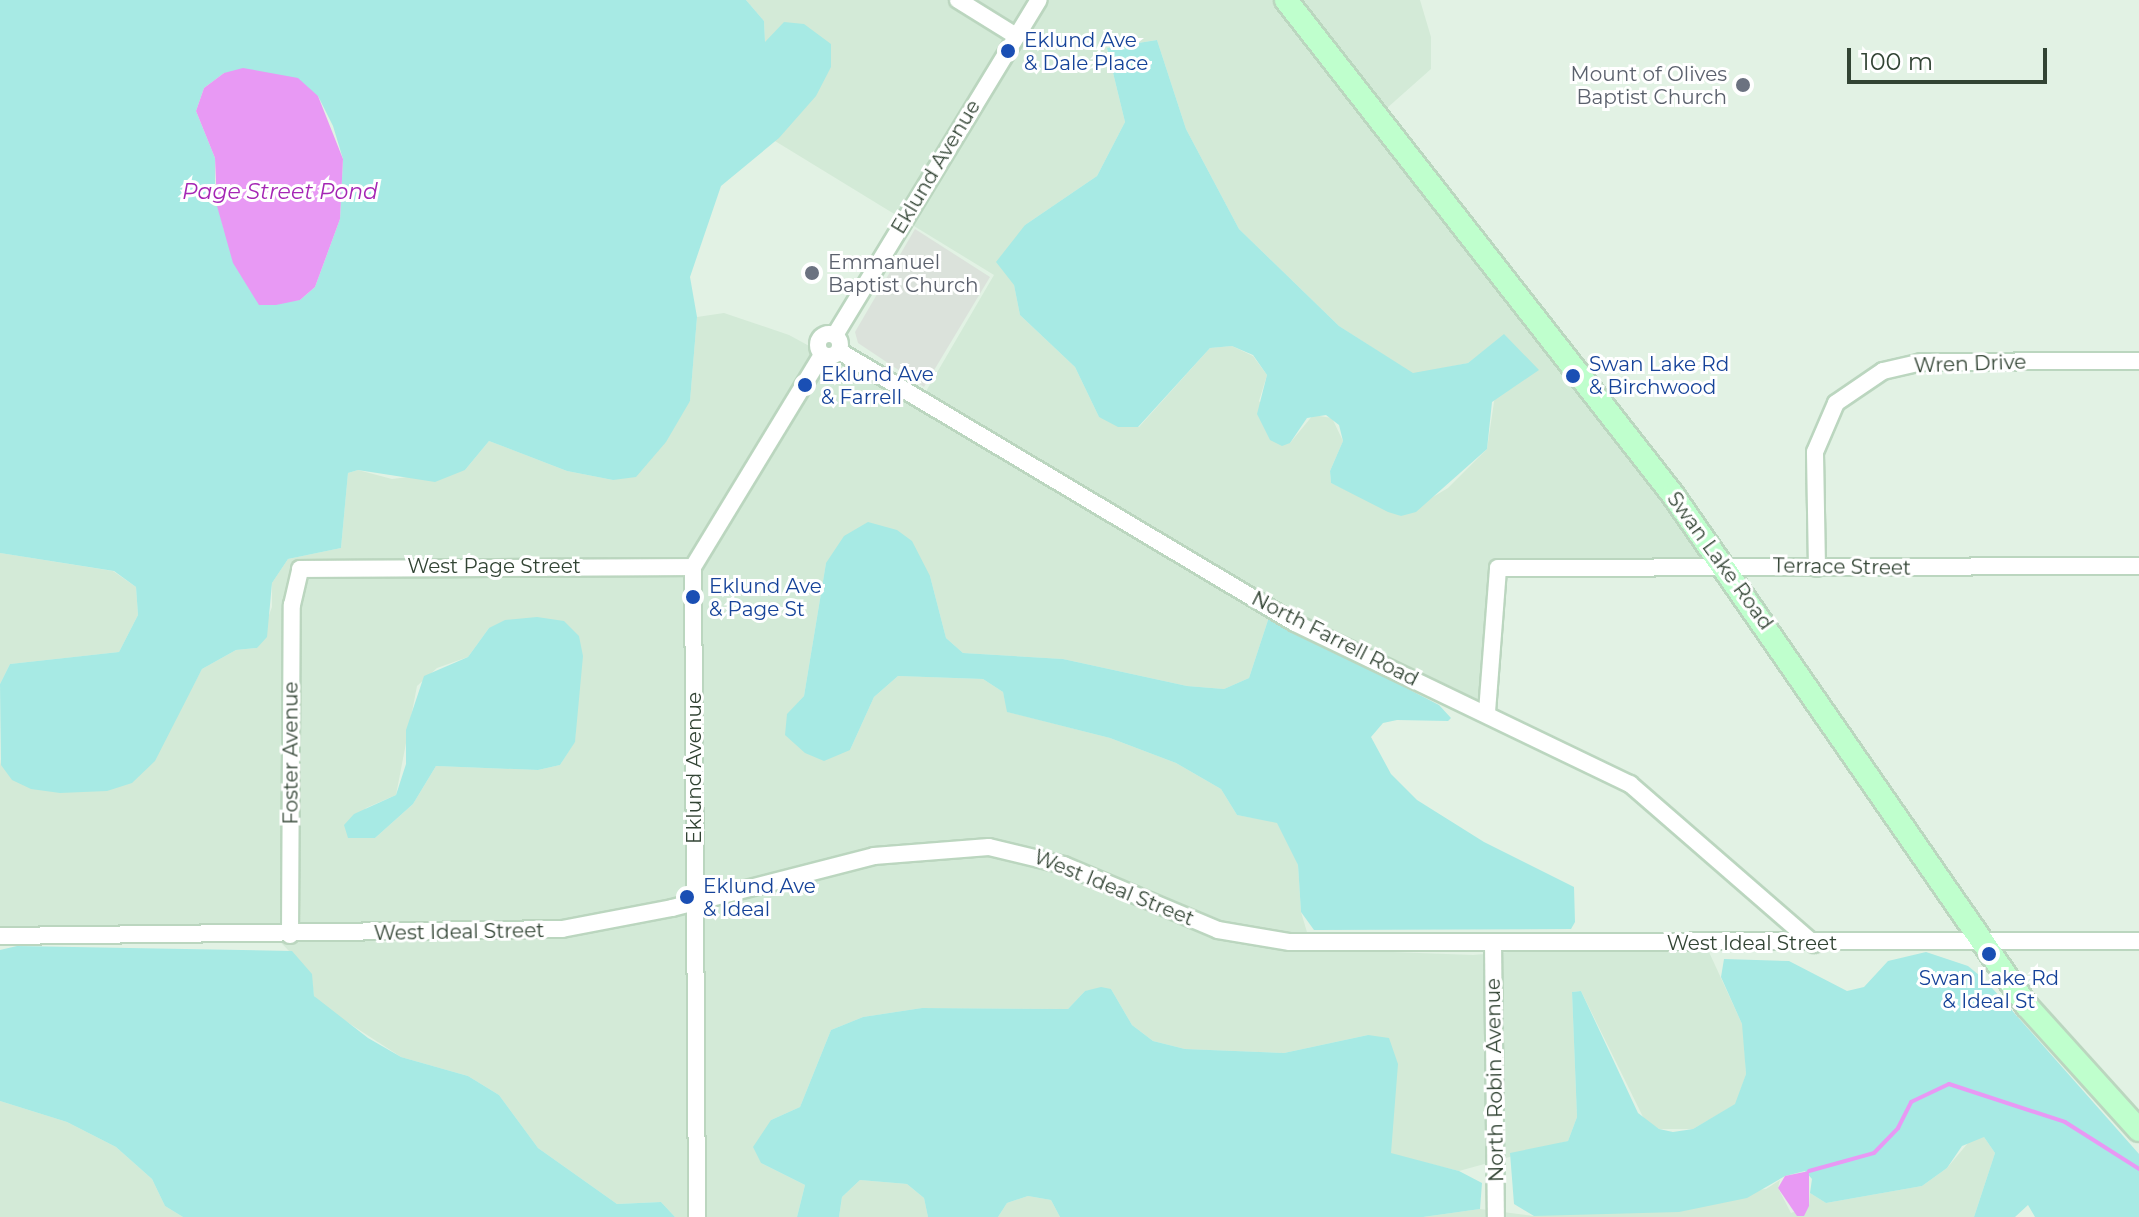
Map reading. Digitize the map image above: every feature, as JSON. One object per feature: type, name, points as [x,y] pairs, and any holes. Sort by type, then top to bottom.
[{"type":"street","points":[[958,0],[1016,36]]},
{"type":"street","name":"Eklund Avenue","points":[[837,343],[1039,0]]},
{"type":"street","name":"Swan Lake Road","points":[[1286,0],[1519,293],[1723,564],[2040,1024],[2139,1130]]},
{"type":"street","points":[[693,567],[822,355],[837,343]]},
{"type":"street","name":"North Farrell Road","points":[[837,343],[1295,623],[1487,712],[1630,784],[1814,944]]},
{"type":"street","name":"Wren Drive","points":[[1817,568],[1815,452],[1836,403],[1883,371],[1921,362],[2139,361]]},
{"type":"street","name":"Terrace Street","points":[[1487,712],[1498,568],[1723,564],[1817,568],[2139,566]]},
{"type":"street","name":"West Page Street","points":[[297,572],[310,565],[693,567]]},
{"type":"street","name":"Eklund Avenue","points":[[693,567],[697,1217]]},
{"type":"street","name":"Foster Avenue","points":[[290,935],[292,605],[297,572]]},
{"type":"street","name":"West Ideal Street","points":[[0,936],[547,930],[694,902],[874,856],[989,847],[1064,865],[1239,936],[1290,942],[1814,944],[2139,941]]},
{"type":"street","name":"North Robin Avenue","points":[[1493,942],[1496,1217]]},
{"type":"shaded area","points":[[0,0],[746,0],[764,21],[765,42],[784,22],[804,24],[831,44],[831,67],[816,96],[779,138],[721,186],[690,277],[697,317],[690,401],[666,442],[636,477],[613,480],[567,471],[489,441],[465,470],[435,482],[358,470],[348,473],[341,548],[288,559],[272,583],[267,637],[257,648],[236,650],[202,669],[155,761],[132,783],[107,791],[60,793],[31,789],[12,780],[1,765],[0,684],[10,664],[119,652],[138,615],[136,587],[114,571],[0,553]],"holes":[[[224,73],[318,96],[333,126],[343,159],[340,219],[315,287],[300,300],[289,301],[224,230],[215,194],[215,158],[196,111],[204,88]]]},
{"type":"shaded area","points":[[746,0],[1420,0],[1431,37],[1431,69],[1378,116],[1723,564],[1498,568],[1487,712],[1271,611],[1249,678],[1224,689],[1187,686],[1063,659],[963,653],[946,638],[930,576],[826,563],[804,696],[788,714],[850,750],[874,697],[898,676],[983,679],[1003,692],[1008,712],[1110,738],[1176,763],[1221,789],[1237,815],[1277,822],[1289,838],[1298,865],[1301,912],[1312,949],[1473,955],[1542,949],[1709,952],[1743,1026],[1746,1074],[1736,1104],[1693,1129],[1659,1129],[1645,1121],[1581,991],[1572,992],[1577,1117],[1568,1141],[1459,1171],[1391,1154],[1368,1035],[1284,1053],[1185,1049],[1153,1041],[1132,1025],[1111,989],[1085,991],[1068,1009],[922,1008],[863,1017],[831,1030],[800,1107],[771,1120],[761,1163],[805,1185],[797,1217],[675,1217],[661,1202],[617,1204],[538,1148],[499,1095],[468,1076],[401,1057],[327,1009],[314,996],[311,974],[267,928],[0,927],[0,759],[1,765],[188,695],[202,669],[236,650],[257,648],[272,607],[272,583],[288,559],[341,548],[348,473],[358,470],[392,479],[465,470],[489,441],[567,471],[613,480],[690,401],[697,317],[724,313],[789,335],[918,405],[994,275],[775,141],[785,22],[765,43],[764,21]],"holes":[[[1157,40],[1186,129],[1239,229],[1339,326],[1413,374],[1468,363],[1504,335],[1487,449],[1448,488],[1401,516],[1331,483],[1330,471],[1343,441],[1332,418],[1313,415],[1290,443],[1259,401],[1267,375],[1253,356],[1232,346],[1210,348],[1139,427],[1099,417],[1075,367],[1020,315],[1014,285],[1025,225],[1097,176],[1125,122],[1107,48]],[[489,628],[577,700],[575,741],[560,765],[538,770],[436,766],[413,804],[375,838],[348,838],[366,808],[396,795],[417,686],[437,668],[468,657]]]},
{"type":"shaded area","points":[[1157,40],[1186,129],[1239,229],[1339,326],[1413,373],[1468,363],[1504,334],[1539,370],[1492,402],[1487,449],[1416,512],[1401,516],[1388,512],[1331,483],[1330,471],[1343,441],[1339,425],[1326,415],[1307,418],[1290,443],[1282,446],[1270,440],[1257,414],[1267,375],[1253,355],[1232,346],[1210,348],[1138,427],[1118,427],[1099,417],[1075,367],[1020,315],[1014,285],[996,262],[1025,225],[1097,176],[1125,122],[1107,48]]},
{"type":"shaded area","points":[[915,229],[990,277],[924,387],[858,343],[855,332]]},
{"type":"shaded area","points":[[868,522],[897,530],[912,541],[930,576],[946,638],[963,653],[1063,659],[1187,686],[1224,689],[1249,678],[1269,617],[1439,705],[1451,718],[1448,721],[1397,720],[1383,723],[1371,737],[1391,774],[1417,800],[1484,842],[1574,887],[1575,922],[1571,929],[1314,930],[1301,912],[1298,865],[1277,823],[1237,815],[1221,789],[1176,763],[1110,738],[1007,712],[1003,692],[983,679],[898,676],[874,697],[850,750],[824,761],[805,753],[785,735],[787,714],[804,696],[826,563],[844,536]]},
{"type":"shaded area","points":[[0,553],[113,571],[136,587],[138,615],[119,652],[10,664],[0,684]]},
{"type":"shaded area","points":[[537,617],[564,621],[579,636],[583,656],[575,742],[560,765],[538,770],[436,766],[413,804],[375,838],[348,838],[344,825],[354,814],[396,795],[406,764],[406,730],[424,676],[468,657],[489,628],[505,620]]},
{"type":"shaded area","points":[[17,946],[292,951],[312,974],[314,996],[368,1038],[401,1057],[468,1076],[499,1095],[538,1148],[617,1204],[661,1202],[675,1217],[183,1217],[165,1206],[152,1179],[116,1147],[67,1122],[0,1101],[0,950]]},
{"type":"shaded area","points":[[1926,952],[1968,966],[1985,980],[2139,1154],[2139,1217],[2035,1217],[2028,1205],[2015,1217],[1974,1217],[1995,1153],[1984,1137],[1962,1146],[1947,1168],[1922,1186],[1826,1203],[1810,1193],[1812,1179],[1805,1171],[1785,1176],[1747,1198],[1679,1212],[1534,1216],[1514,1204],[1510,1153],[1568,1141],[1577,1117],[1572,992],[1581,991],[1638,1113],[1659,1129],[1673,1132],[1693,1129],[1735,1104],[1746,1074],[1742,1024],[1721,977],[1724,959],[1789,961],[1847,991],[1864,987],[1888,961]]},
{"type":"shaded area","points":[[1101,987],[1111,989],[1132,1025],[1153,1041],[1185,1049],[1284,1053],[1368,1035],[1389,1038],[1398,1064],[1391,1153],[1459,1171],[1482,1183],[1480,1209],[1423,1217],[1060,1217],[1051,1200],[1028,1196],[1007,1203],[998,1217],[928,1217],[924,1198],[907,1184],[860,1180],[842,1197],[839,1217],[797,1217],[805,1185],[761,1163],[753,1147],[771,1120],[800,1107],[831,1030],[863,1017],[922,1008],[1068,1009],[1085,991]]},
{"type":"shaded area","points":[[0,1101],[67,1122],[116,1147],[152,1179],[165,1206],[183,1217],[0,1217]]},
{"type":"shaded area","points":[[1973,1137],[1984,1137],[1995,1153],[1974,1217],[1423,1217],[1480,1209],[1534,1216],[1766,1189],[1780,1180],[1778,1188],[1791,1213],[1809,1206],[1810,1193],[1826,1203],[1922,1186],[1947,1168]]},
{"type":"shaded area","points":[[860,1180],[907,1184],[924,1198],[928,1217],[839,1217],[842,1197]]},
{"type":"shaded area","points":[[1028,1196],[1051,1200],[1060,1217],[998,1217],[1007,1203]]},
{"type":"water","name":"Page Street Pond","points":[[243,68],[298,78],[318,96],[343,159],[340,219],[315,287],[300,300],[276,305],[259,305],[233,263],[217,206],[215,158],[196,111],[204,88],[224,73]]},
{"type":"water","points":[[1809,1171],[1809,1206],[1804,1216],[1797,1216],[1778,1188],[1785,1176]]},
{"type":"waterway","points":[[1809,1171],[1874,1153],[1898,1128],[1911,1102],[1949,1084],[2065,1122],[2139,1169]]},
{"type":"place","name":"Eklund Ave & Dale Place","points":[[1008,51]]},
{"type":"place","name":"Mount of Olives Baptist Church","points":[[1743,85]]},
{"type":"place","name":"Emmanuel Baptist Church","points":[[812,273]]},
{"type":"place","name":"Swan Lake Rd & Birchwood","points":[[1573,376]]},
{"type":"place","name":"Eklund Ave & Farrell","points":[[805,385]]},
{"type":"place","name":"Eklund Ave & Page St","points":[[693,597]]},
{"type":"place","name":"Eklund Ave & Ideal","points":[[687,897]]},
{"type":"place","name":"Swan Lake Rd & Ideal St","points":[[1989,954]]}]
